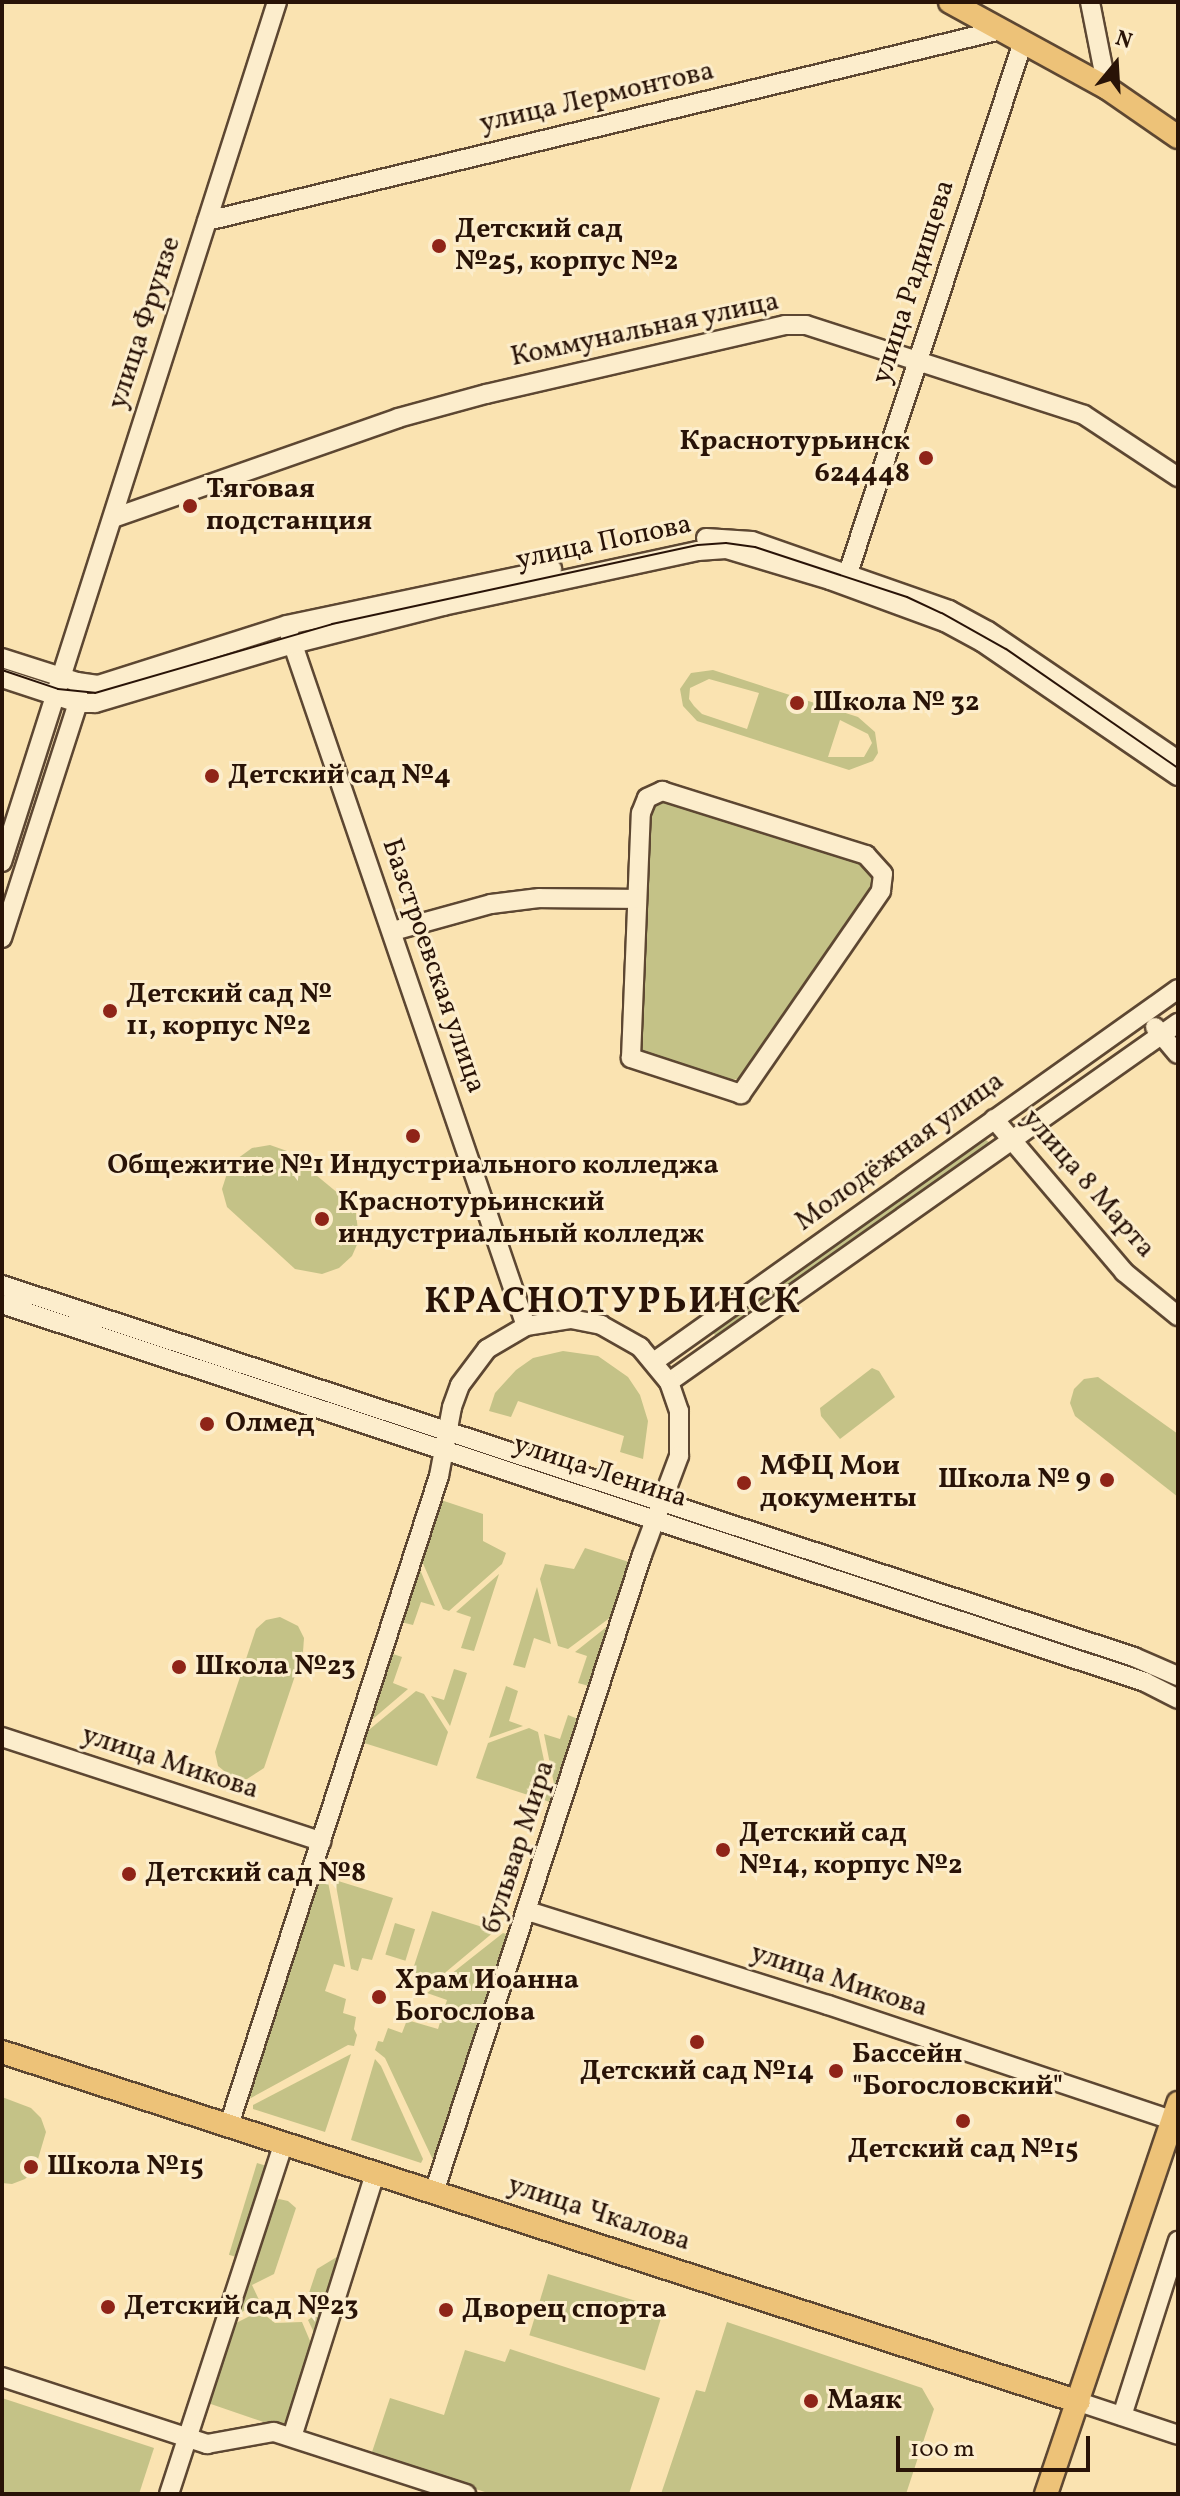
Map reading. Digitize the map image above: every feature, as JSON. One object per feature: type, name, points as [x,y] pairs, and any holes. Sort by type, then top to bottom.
[{"type":"main road","points":[[958,3],[1107,88],[1178,137]]},
{"type":"main road","name":"улица Чкалова","points":[[2,2052],[232,2116],[284,2143],[375,2174],[1079,2402]]},
{"type":"main road","points":[[1046,2494],[1176,2115]]},
{"type":"street","name":"улица Фрунзе","points":[[2,862],[66,679],[113,518],[277,2]]},
{"type":"street","points":[[1090,2],[1107,88]]},
{"type":"street","name":"улица Лермонтова","points":[[207,221],[1001,30]]},
{"type":"street","name":"улица Радищева","points":[[846,579],[1023,42]]},
{"type":"street","name":"Коммунальная улица","points":[[113,518],[402,417],[486,394],[785,325],[806,325],[1084,415],[1178,477]]},
{"type":"street","name":"улица Попова","points":[[2,658],[66,679],[98,685],[287,625],[710,538],[752,541],[846,579],[982,642],[1178,776]]},
{"type":"street","name":"улица Попова","points":[[78,703],[95,703],[293,644],[443,606],[712,549],[749,553],[949,610],[988,631],[1178,760]]},
{"type":"street","name":"Базстроевская улица","points":[[287,625],[526,1326]]},
{"type":"street","name":"улица Попова","points":[[2,678],[66,679]]},
{"type":"street","name":"улица Фрунзе","points":[[2,938],[78,703],[66,679]]},
{"type":"street","points":[[662,791],[866,855],[883,874],[881,891],[741,1094],[631,1058],[637,899],[642,804],[653,793],[662,791]]},
{"type":"street","points":[[393,931],[491,904],[539,898],[637,899]]},
{"type":"street","points":[[1170,994],[1178,1021]]},
{"type":"street","name":"Молодёжная улица","points":[[655,1361],[1170,994]]},
{"type":"street","points":[[1143,1013],[1178,1054]]},
{"type":"street","name":"Молодёжная улица","points":[[669,1382],[1178,1021]]},
{"type":"street","name":"улица 8 Марта","points":[[994,1119],[1115,1262],[1178,1316]]},
{"type":"street","name":"улица Ленина","points":[[2,1285],[447,1441],[687,1520],[1145,1660],[1178,1676]]},
{"type":"street","name":"улица Ленина","points":[[2,1304],[415,1430]]},
{"type":"street","name":"бульвар Мира","points":[[434,2192],[659,1511],[673,1479],[681,1441],[679,1411],[669,1382],[655,1361],[628,1338],[601,1325],[571,1319],[526,1326]]},
{"type":"street","points":[[232,2116],[447,1441],[452,1407],[467,1372],[487,1349],[526,1326]]},
{"type":"street","name":"улица Ленина","points":[[687,1520],[1145,1682],[1178,1699]]},
{"type":"street","name":"улица Микова","points":[[2,1737],[321,1841]]},
{"type":"street","name":"улица Микова","points":[[528,1911],[1176,2115]]},
{"type":"street","points":[[169,2494],[284,2143]]},
{"type":"street","points":[[292,2437],[375,2174]]},
{"type":"street","points":[[1122,2416],[1178,2241]]},
{"type":"street","points":[[2,2377],[207,2444],[274,2432],[466,2494]]},
{"type":"street","name":"улица Чкалова","points":[[1079,2402],[1178,2435]]},
{"type":"shaded area","points":[[713,670],[858,717],[875,732],[878,753],[873,761],[849,770],[697,721],[683,706],[680,689],[691,673]],"holes":[[[709,679],[759,693],[747,729],[702,714],[694,706],[689,699],[690,688]],[[840,720],[868,734],[872,743],[864,757],[828,757]]]},
{"type":"shaded area","points":[[665,797],[864,861],[875,876],[873,889],[739,1079],[724,1080],[649,1055],[639,1048],[646,818],[651,805]]},
{"type":"shaded area","points":[[986,1140],[993,1145],[718,1339],[711,1330]]},
{"type":"shaded area","points":[[270,1145],[287,1151],[345,1199],[356,1213],[359,1240],[352,1256],[339,1268],[322,1274],[295,1269],[227,1207],[222,1189],[230,1164],[252,1148]]},
{"type":"shaded area","points":[[563,1351],[598,1356],[628,1377],[640,1395],[648,1421],[643,1459],[620,1452],[624,1436],[518,1401],[511,1417],[489,1411],[495,1393],[516,1370],[533,1358]]},
{"type":"shaded area","points":[[872,1368],[879,1371],[895,1397],[840,1439],[821,1416],[820,1408]]},
{"type":"shaded area","points":[[1098,1377],[1178,1434],[1178,1497],[1075,1416],[1070,1403],[1074,1389],[1084,1379]]},
{"type":"shaded area","points":[[441,1500],[483,1514],[483,1541],[506,1553],[502,1564],[449,1611],[443,1609],[421,1559]]},
{"type":"shaded area","points":[[585,1548],[629,1562],[611,1617],[568,1649],[558,1646],[540,1579],[545,1564],[574,1569]]},
{"type":"shaded area","points":[[419,1567],[435,1606],[421,1602],[413,1625],[401,1622]]},
{"type":"shaded area","points":[[499,1574],[474,1651],[461,1648],[471,1617],[456,1612]]},
{"type":"shaded area","points":[[537,1587],[551,1644],[534,1638],[525,1668],[513,1665]]},
{"type":"shaded area","points":[[280,1617],[298,1626],[304,1638],[303,1652],[264,1768],[247,1779],[234,1779],[218,1766],[215,1752],[256,1629],[266,1620]]},
{"type":"shaded area","points":[[609,1625],[589,1686],[578,1683],[587,1656],[575,1652]]},
{"type":"shaded area","points":[[390,1653],[402,1657],[393,1683],[408,1689],[367,1724]]},
{"type":"shaded area","points":[[454,1669],[467,1673],[450,1726],[431,1696],[444,1700]]},
{"type":"shaded area","points":[[506,1686],[518,1691],[509,1721],[523,1726],[489,1738]]},
{"type":"shaded area","points":[[416,1691],[424,1694],[448,1732],[437,1766],[361,1742],[364,1734]]},
{"type":"shaded area","points":[[568,1715],[578,1719],[556,1794],[544,1734],[560,1739]]},
{"type":"shaded area","points":[[529,1728],[538,1732],[553,1803],[476,1778],[488,1743]]},
{"type":"shaded area","points":[[318,1874],[327,1877],[345,1967],[334,1964],[325,1991],[346,1999],[343,2013],[356,2017],[354,2046],[348,2045],[251,2098],[248,2095]]},
{"type":"shaded area","points":[[335,1880],[393,1898],[372,1960],[362,1958],[358,1971],[351,1969]]},
{"type":"shaded area","points":[[432,1911],[495,1931],[422,1992],[416,1990],[420,1975],[412,1972]]},
{"type":"shaded area","points":[[395,1923],[415,1929],[405,1961],[385,1955]]},
{"type":"shaded area","points":[[503,1933],[509,1935],[438,2159],[433,2160],[385,2058],[375,2050],[378,2041],[383,2042],[388,2028],[402,2033],[407,2020],[438,2029],[447,2000],[427,1993]]},
{"type":"shaded area","points":[[351,2054],[325,2132],[253,2109],[253,2105]]},
{"type":"shaded area","points":[[375,2059],[423,2159],[421,2163],[351,2140]]},
{"type":"shaded area","points":[[2,2097],[31,2108],[41,2118],[46,2132],[35,2169],[25,2179],[12,2184],[2,2183]]},
{"type":"shaded area","points":[[257,2163],[267,2166],[238,2258],[229,2255]]},
{"type":"shaded area","points":[[279,2199],[288,2201],[296,2208],[274,2274],[252,2285],[260,2302],[233,2317],[274,2202]]},
{"type":"shaded area","points":[[345,2252],[317,2339],[308,2320],[315,2315],[307,2299],[317,2269]]},
{"type":"shaded area","points":[[548,2274],[664,2309],[645,2371],[529,2335]]},
{"type":"shaded area","points":[[260,2311],[275,2323],[302,2322],[313,2348],[287,2430],[205,2402],[230,2326]]},
{"type":"shaded area","name":"Маяк","points":[[727,2322],[922,2388],[934,2409],[906,2494],[661,2494],[696,2390],[705,2392]]},
{"type":"shaded area","points":[[510,2349],[660,2398],[629,2494],[491,2494],[371,2455],[390,2398],[444,2415],[465,2350],[505,2362]]},
{"type":"shaded area","points":[[2,2398],[154,2448],[139,2494],[2,2494]]},
{"type":"tram line","points":[[2,670],[58,689],[95,693],[332,624],[698,545],[726,543],[755,547],[907,597],[942,613],[1006,649],[1178,768]]},
{"type":"place","name":"Детский сад №25, корпус №2","points":[[439,246]]},
{"type":"place","name":"Краснотурьинск 624448","points":[[926,458]]},
{"type":"place","name":"Тяговая подстанция","points":[[190,506]]},
{"type":"place","name":"Школа № 32","points":[[797,703]]},
{"type":"place","name":"Детский сад №4","points":[[212,776]]},
{"type":"place","name":"Детский сад № 11, корпус №2","points":[[110,1011]]},
{"type":"place","name":"Общежитие №1 Индустриального колледжа","points":[[413,1136]]},
{"type":"place","name":"Краснотурьинский индустриальный колледж","points":[[322,1219]]},
{"type":"place","name":"Олмед","points":[[207,1424]]},
{"type":"place","name":"Школа № 9","points":[[1107,1480]]},
{"type":"place","name":"МФЦ Мои документы","points":[[744,1483]]},
{"type":"place","name":"Школа №23","points":[[179,1667]]},
{"type":"place","name":"Детский сад №14, корпус №2","points":[[723,1850]]},
{"type":"place","name":"Детский сад №8","points":[[129,1874]]},
{"type":"place","name":"Храм Иоанна Богослова","points":[[379,1997]]},
{"type":"place","name":"Детский сад №14","points":[[697,2042]]},
{"type":"place","name":"Бассейн \"Богословский\"","points":[[836,2071]]},
{"type":"place","name":"Детский сад №15","points":[[963,2121]]},
{"type":"place","name":"Школа №15","points":[[31,2167]]},
{"type":"place","name":"Детский сад №23","points":[[108,2307]]},
{"type":"place","name":"Дворец спорта","points":[[446,2310]]},
{"type":"place","name":"Маяк","points":[[811,2401]]},
{"type":"district","name":"КРАСНОТУРЬИНСК","points":[[613,1304]]}]
